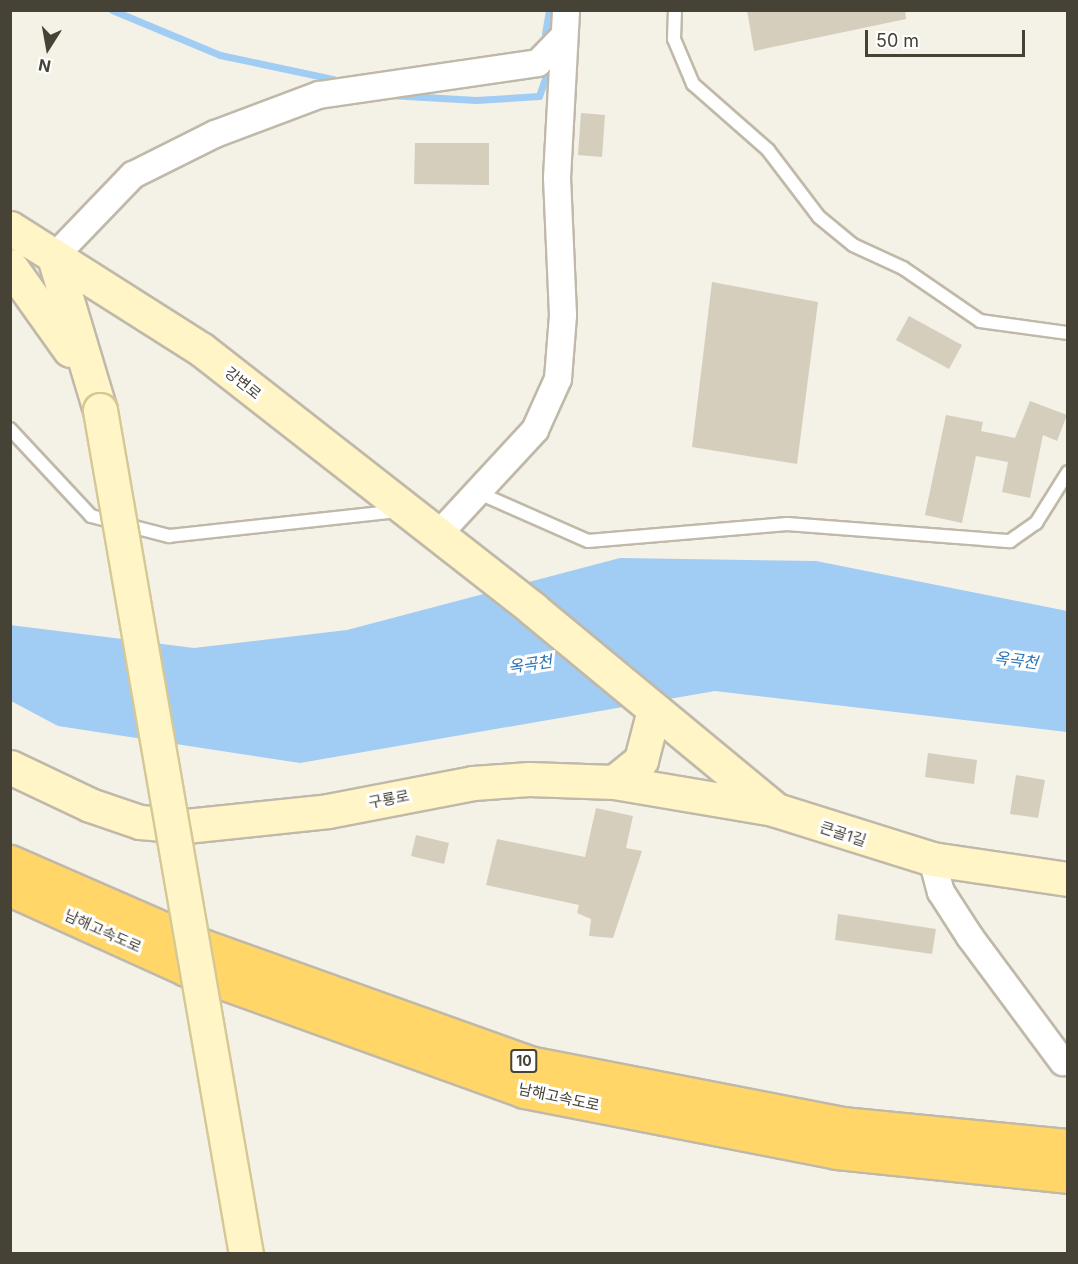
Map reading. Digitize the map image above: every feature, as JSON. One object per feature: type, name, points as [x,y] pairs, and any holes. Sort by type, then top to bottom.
[{"type":"highway","name":"남해고속도로","points":[[10,862],[200,945],[529,1063],[843,1124],[1068,1146]]},
{"type":"highway","name":"남해고속도로","points":[[10,889],[186,969],[524,1091],[837,1152],[1068,1176]]},
{"type":"highway","points":[[10,913],[186,969]]},
{"type":"street","points":[[436,537],[480,494],[535,430],[558,379],[563,315],[557,178],[562,38],[566,10]]},
{"type":"street","points":[[246,1254],[96,399],[54,256],[133,175],[214,134],[319,95],[538,63],[562,38]]},
{"type":"street","name":"강변로","points":[[10,228],[202,350],[436,537],[463,555],[654,710]]},
{"type":"street","points":[[10,266],[96,399]]},
{"type":"street","points":[[614,782],[640,760],[654,710]]},
{"type":"street","name":"큰골1길","points":[[654,710],[776,810],[932,859],[1068,879]]},
{"type":"street","name":"구룡로","points":[[10,767],[90,805],[140,822],[186,826],[328,811],[473,783],[614,782],[776,810]]},
{"type":"street","points":[[932,859],[941,892],[958,919],[1063,1062]]},
{"type":"lane","points":[[675,10],[674,39],[693,84],[768,150],[819,217],[844,238],[903,268],[980,321],[1068,333]]},
{"type":"lane","points":[[10,429],[91,516],[169,536],[403,510]]},
{"type":"lane","points":[[480,494],[588,541],[787,524],[1010,541],[1036,523],[1068,472]]},
{"type":"water","name":"옥곡천","points":[[620,558],[816,561],[1067,611],[1067,732],[715,691],[300,763],[58,726],[11,701],[10,625],[194,648],[347,630]]},
{"type":"building","points":[[747,10],[905,10],[906,19],[754,51]]},
{"type":"building","points":[[581,113],[605,115],[602,157],[578,155]]},
{"type":"building","points":[[415,143],[489,143],[489,185],[414,184]]},
{"type":"building","points":[[712,282],[818,302],[797,464],[692,447]]},
{"type":"building","points":[[909,316],[962,345],[949,369],[896,340]]},
{"type":"building","points":[[1030,401],[1067,415],[1057,441],[1043,435],[1030,498],[1002,492],[1008,462],[976,456],[962,523],[925,515],[946,415],[983,422],[981,431],[1015,438]]},
{"type":"building","points":[[928,753],[977,760],[974,784],[925,777]]},
{"type":"building","points":[[1016,775],[1045,780],[1038,818],[1010,814]]},
{"type":"building","points":[[596,808],[633,816],[626,848],[642,851],[613,938],[589,936],[591,919],[577,913],[579,905],[486,885],[497,839],[585,857]]},
{"type":"building","points":[[416,835],[449,843],[444,864],[411,856]]},
{"type":"building","points":[[838,914],[936,929],[932,954],[835,940]]},
{"type":"waterway","points":[[112,10],[220,55],[333,79]]},
{"type":"waterway","points":[[545,33],[549,10]]},
{"type":"waterway","points":[[389,95],[476,100],[539,96],[547,73]]}]
